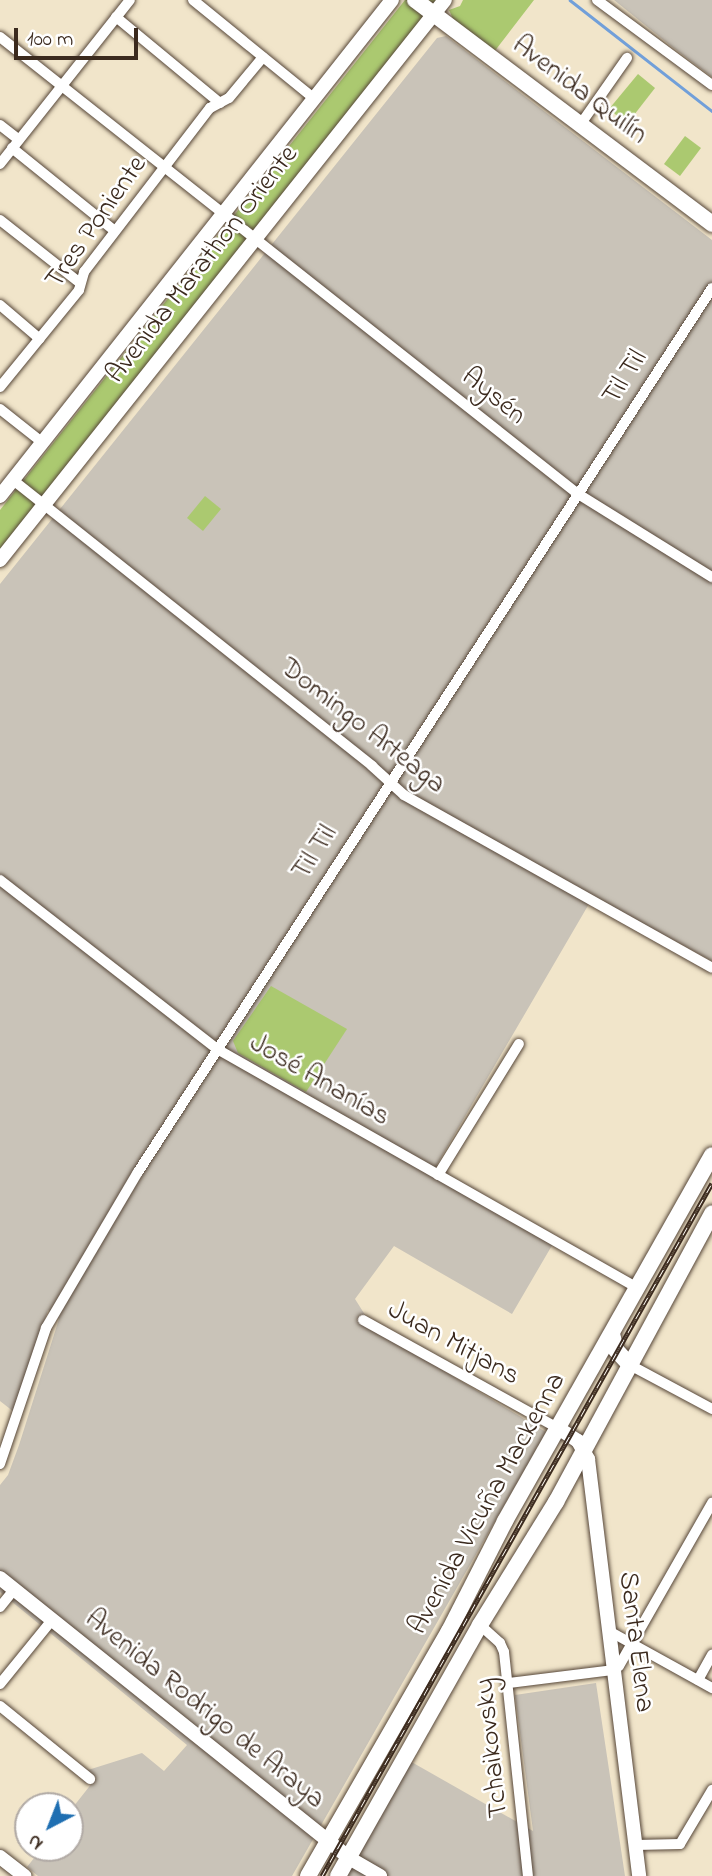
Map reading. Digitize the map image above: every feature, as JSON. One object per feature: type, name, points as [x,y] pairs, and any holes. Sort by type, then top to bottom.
[{"type":"main road","name":"Avenida Marathon Oriente","points":[[0,496],[393,0]]},
{"type":"main road","name":"Avenida Quilín","points":[[415,0],[712,224]]},
{"type":"main road","name":"Avenida Marathon Oriente","points":[[0,560],[445,0]]},
{"type":"main road","name":"Avenida Vicuña Mackenna","points":[[308,1876],[449,1630],[505,1521],[712,1155]]},
{"type":"main road","name":"Avenida Vicuña Mackenna","points":[[338,1876],[480,1625],[585,1450],[712,1213]]},
{"type":"main road","points":[[612,1334],[616,1350],[630,1365]]},
{"type":"main road","points":[[558,1428],[578,1441],[585,1450]]},
{"type":"main road","name":"Santa Elena","points":[[585,1450],[639,1876]]},
{"type":"main road","name":"Avenida Rodrigo de Araya","points":[[0,1578],[349,1858],[380,1876]]},
{"type":"main road","points":[[0,1857],[24,1876]]},
{"type":"street","points":[[0,164],[130,0]]},
{"type":"street","points":[[192,0],[315,99]]},
{"type":"street","points":[[597,0],[712,85]]},
{"type":"street","points":[[116,17],[220,103]]},
{"type":"street","name":"Aysén","points":[[0,37],[578,494],[712,577]]},
{"type":"street","name":"Tres Poniente","points":[[0,387],[79,290],[83,272],[210,108],[229,98],[263,57]]},
{"type":"street","points":[[580,125],[627,58]]},
{"type":"street","points":[[0,125],[16,144],[115,231]]},
{"type":"street","points":[[0,220],[80,283]]},
{"type":"street","name":"Til Til","points":[[0,1464],[52,1316],[217,1049],[712,288]]},
{"type":"street","points":[[0,305],[40,339]]},
{"type":"street","points":[[0,409],[43,443]]},
{"type":"street","name":"Domingo Arteaga","points":[[13,480],[404,795],[712,968]]},
{"type":"street","name":"José Ananías","points":[[0,880],[217,1049],[637,1288]]},
{"type":"street","points":[[438,1175],[519,1044]]},
{"type":"street","name":"Juan Mitjans","points":[[363,1320],[558,1428]]},
{"type":"street","points":[[630,1365],[712,1409]]},
{"type":"street","points":[[509,1683],[614,1670],[633,1644],[708,1520],[712,1503]]},
{"type":"street","points":[[0,1607],[14,1590]]},
{"type":"street","points":[[0,1684],[52,1620]]},
{"type":"street","name":"Tchaikovsky","points":[[480,1625],[500,1643],[505,1652],[528,1876]]},
{"type":"street","points":[[608,1631],[712,1688]]},
{"type":"street","points":[[698,1680],[712,1655]]},
{"type":"street","points":[[0,1706],[90,1779]]},
{"type":"street","points":[[636,1845],[680,1844],[712,1790]]},
{"type":"shaded area","points":[[614,0],[712,0],[712,77],[671,46]]},
{"type":"shaded area","points":[[446,36],[712,240],[712,961],[593,897],[435,1168],[554,1242],[512,1314],[394,1246],[355,1299],[374,1329],[546,1432],[292,1876],[38,1876],[27,1867],[31,1862],[84,1862],[84,1793],[96,1778],[88,1770],[142,1753],[164,1771],[187,1745],[0,1592],[0,1485],[8,1475],[19,1445],[59,1319],[48,1310],[14,1412],[0,1401],[0,584],[437,38]]},
{"type":"shaded area","points":[[596,1683],[625,1876],[342,1876],[408,1760],[533,1831],[515,1695]]},
{"type":"green space","points":[[405,0],[440,0],[0,556],[0,510]]},
{"type":"green space","points":[[463,0],[534,0],[494,52],[454,21],[449,10],[460,6]]},
{"type":"green space","points":[[638,74],[655,88],[627,124],[609,109]]},
{"type":"green space","points":[[685,136],[701,148],[680,176],[664,164]]},
{"type":"green space","points":[[205,496],[221,509],[203,531],[187,518]]},
{"type":"green space","points":[[271,986],[347,1029],[306,1092],[238,1053],[233,1041]]},
{"type":"waterway","points":[[570,0],[712,111]]},
{"type":"railway","points":[[322,1876],[712,1183]]}]
